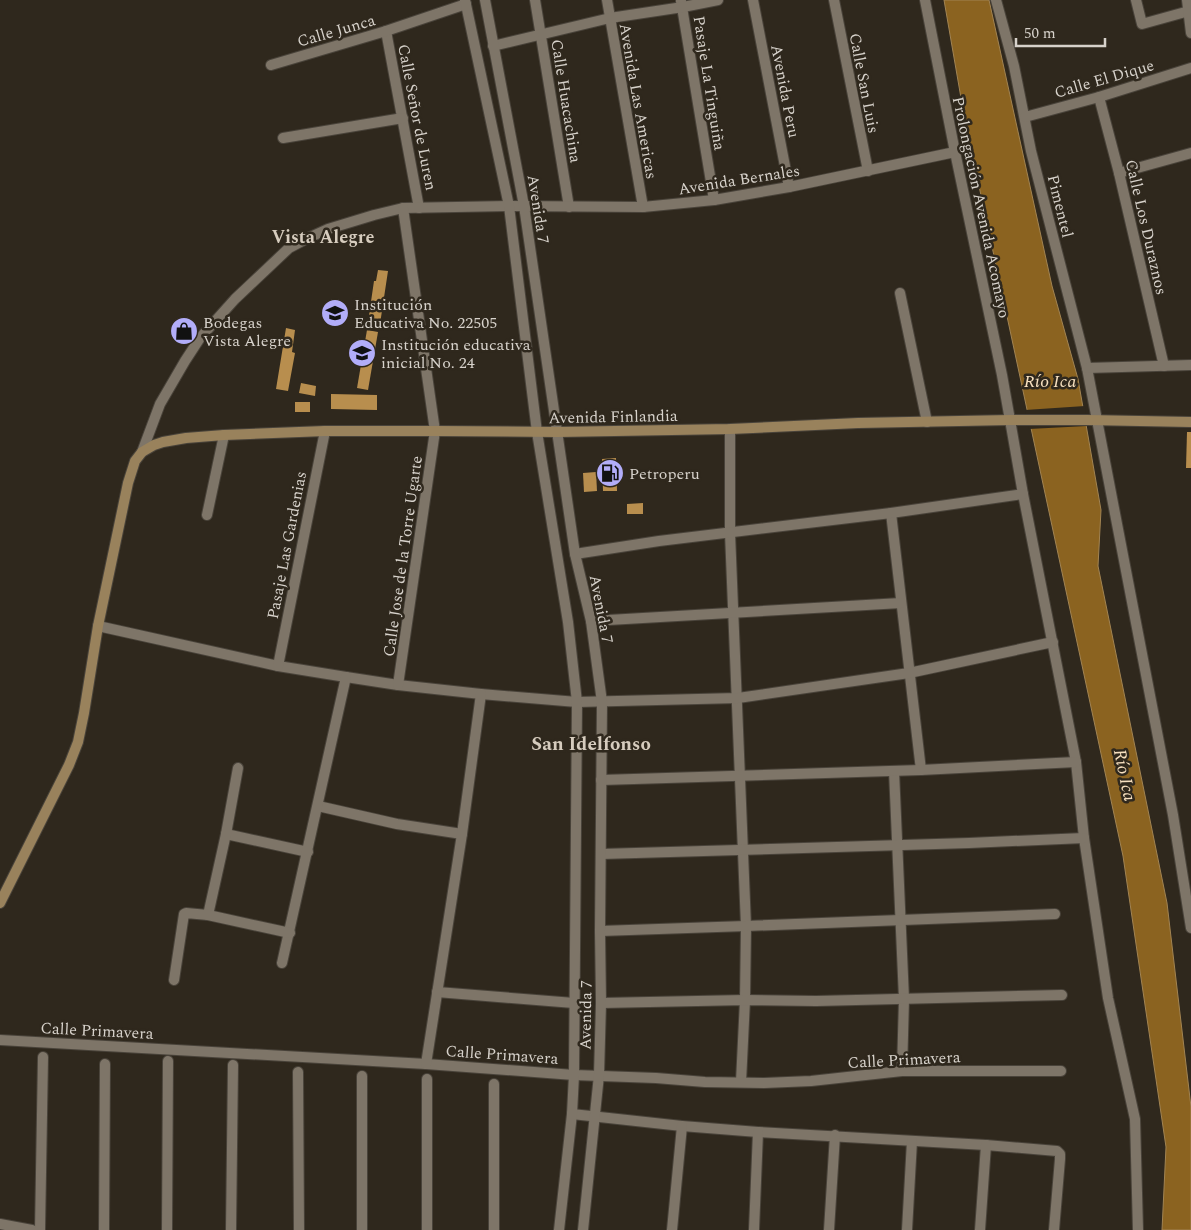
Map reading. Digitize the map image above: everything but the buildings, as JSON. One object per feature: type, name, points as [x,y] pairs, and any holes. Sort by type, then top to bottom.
[{"type":"main road","name":"Avenida Finlandia","points":[[142,452],[163,442],[186,438],[325,431],[557,432],[730,429],[858,423],[1010,420],[1191,422]]},
{"type":"main road","points":[[0,903],[69,765],[78,742],[98,626],[128,483],[135,461],[142,452]]},
{"type":"street","name":"Avenida 7","points":[[485,0],[524,206],[575,554],[591,620],[602,702],[599,1075],[583,1230]]},
{"type":"street","name":"Calle Huacachina","points":[[535,0],[569,206]]},
{"type":"street","name":"Avenida Las Americas","points":[[607,0],[643,207]]},
{"type":"street","points":[[493,46],[682,3],[718,0]]},
{"type":"street","name":"Avenida Peru","points":[[754,0],[789,187]]},
{"type":"street","name":"Calle San Luis","points":[[834,0],[868,171]]},
{"type":"street","name":"Prolongación Avenida Acomayo","points":[[925,0],[1000,365],[1023,494],[1076,762],[1084,838],[1108,998],[1136,1119],[1138,1230]]},
{"type":"street","name":"Pimentel","points":[[996,0],[1014,66],[1031,151],[1086,368],[1092,420],[1171,806],[1191,928]]},
{"type":"street","points":[[1136,0],[1142,24],[1189,11]]},
{"type":"street","points":[[1187,0],[1191,32]]},
{"type":"street","name":"Avenida 7","points":[[466,2],[509,206],[537,432],[568,622],[577,702],[574,1075],[572,1114],[559,1230]]},
{"type":"street","name":"Calle Junca","points":[[271,65],[386,31],[466,2]]},
{"type":"street","name":"Pasaje La Tinguiña","points":[[682,3],[714,200]]},
{"type":"street","name":"Calle Señor de Luren","points":[[386,31],[419,208]]},
{"type":"street","name":"Calle El Dique","points":[[1025,116],[1191,68]]},
{"type":"street","name":"Calle Los Duraznos","points":[[1099,96],[1164,366]]},
{"type":"street","points":[[284,138],[403,118]]},
{"type":"street","name":"Avenida Bernales","points":[[142,452],[160,404],[200,338],[235,299],[289,248],[328,229],[403,208],[509,206],[643,207],[714,200],[789,187],[955,152]]},
{"type":"street","points":[[1119,173],[1191,153]]},
{"type":"street","name":"Calle Jose de la Torre Ugarte","points":[[398,685],[435,431],[403,208]]},
{"type":"street","points":[[900,293],[927,422]]},
{"type":"street","points":[[1086,368],[1191,365]]},
{"type":"street","points":[[730,429],[730,532],[746,926],[741,1082]]},
{"type":"street","name":"Pasaje Las Gardenias","points":[[278,666],[325,431]]},
{"type":"street","points":[[208,515],[224,436]]},
{"type":"street","points":[[575,554],[659,541],[891,513],[1023,494]]},
{"type":"street","points":[[891,513],[921,770]]},
{"type":"street","points":[[591,620],[901,603]]},
{"type":"street","points":[[98,626],[278,666],[346,677],[481,694],[577,702],[738,698],[909,673],[1053,642]]},
{"type":"street","points":[[282,963],[346,677]]},
{"type":"street","points":[[426,1064],[462,834],[481,694]]},
{"type":"street","points":[[601,780],[921,770],[1076,762]]},
{"type":"street","points":[[208,915],[238,768]]},
{"type":"street","points":[[894,771],[904,999],[902,1071]]},
{"type":"street","points":[[318,806],[397,824],[462,834]]},
{"type":"street","points":[[226,834],[308,852]]},
{"type":"street","points":[[601,854],[1084,838]]},
{"type":"street","points":[[174,980],[184,914],[188,912],[290,933]]},
{"type":"street","points":[[600,930],[1055,914]]},
{"type":"street","points":[[437,992],[574,1003]]},
{"type":"street","points":[[600,1004],[1062,995]]},
{"type":"street","name":"Calle Primavera","points":[[0,1040],[705,1082],[764,1083],[811,1081],[902,1071],[1061,1072]]},
{"type":"street","points":[[40,1230],[43,1057]]},
{"type":"street","points":[[167,1230],[168,1061]]},
{"type":"street","points":[[104,1230],[105,1064]]},
{"type":"street","points":[[231,1230],[233,1065]]},
{"type":"street","points":[[298,1072],[299,1230]]},
{"type":"street","points":[[362,1076],[362,1230]]},
{"type":"street","points":[[427,1079],[427,1230]]},
{"type":"street","points":[[494,1084],[494,1230]]},
{"type":"street","points":[[572,1114],[758,1132],[835,1135],[1057,1151],[1060,1154],[1054,1230]]},
{"type":"street","points":[[672,1230],[682,1126]]},
{"type":"street","points":[[754,1230],[758,1132]]},
{"type":"street","points":[[829,1230],[835,1135]]},
{"type":"street","points":[[907,1230],[912,1141]]},
{"type":"street","points":[[980,1230],[986,1145]]},
{"type":"street","points":[[0,1224],[32,1230]]},
{"type":"water","name":"Río Ica","points":[[944,0],[989,0],[1052,286],[1078,379],[1101,510],[1098,566],[1167,903],[1191,1107],[1191,1230],[1162,1230],[1166,1147],[1123,856],[965,121]]},
{"type":"pier","points":[[1085,406],[1087,426],[1029,429],[1025,410]]},
{"type":"place","name":"Institución Educativa No. 22505","points":[[335,313]]},
{"type":"place","name":"Bodegas Vista Alegre","points":[[184,331]]},
{"type":"place","name":"Institución educativa inicial No. 24","points":[[362,353]]},
{"type":"place","name":"Petroperu","points":[[610,473]]},
{"type":"district","name":"Vista Alegre","points":[[323,237]]},
{"type":"district","name":"San Idelfonso","points":[[591,743]]}]
